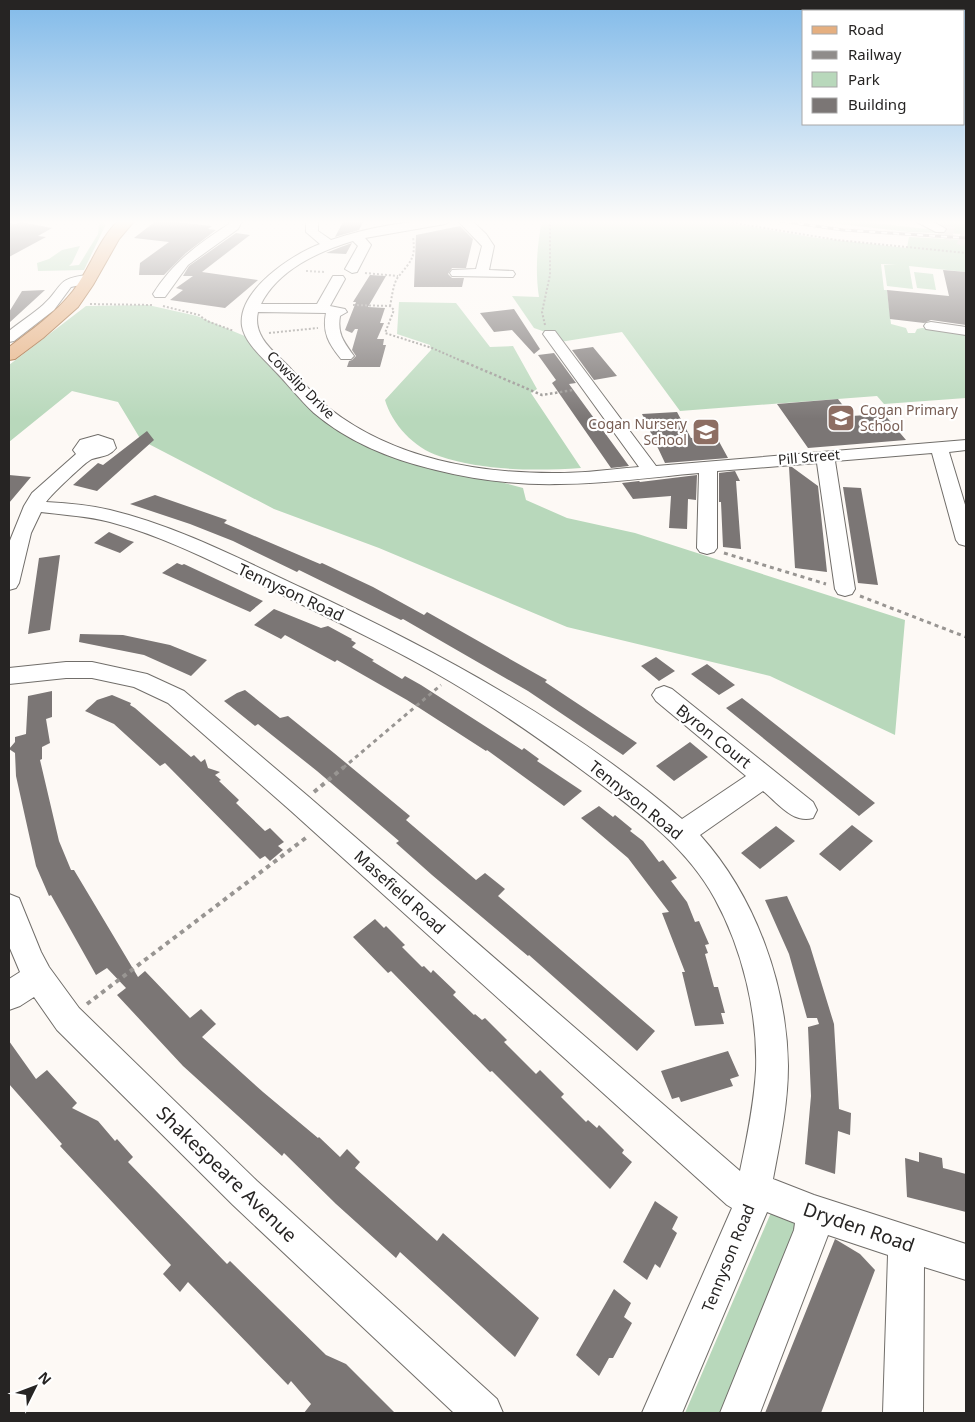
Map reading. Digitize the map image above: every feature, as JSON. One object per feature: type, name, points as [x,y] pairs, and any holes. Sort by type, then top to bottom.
[{"type":"main road","points":[[9,350],[51,323],[72,303],[84,286]]},
{"type":"street","points":[[9,350],[64,286]]},
{"type":"street","points":[[160,294],[165,286]]},
{"type":"street","points":[[252,334],[249,318],[251,308],[266,286]]},
{"type":"street","points":[[336,286],[330,312],[334,342],[346,356]]},
{"type":"street","points":[[251,308],[330,312]]},
{"type":"street","points":[[931,326],[966,331]]},
{"type":"street","name":"Cowslip Drive","points":[[252,334],[324,412],[355,432],[407,456],[478,474],[530,478],[574,478],[652,472]]},
{"type":"street","points":[[550,334],[652,472]]},
{"type":"street","name":"Pill Street","points":[[652,472],[966,445]]},
{"type":"street","points":[[939,447],[966,540]]},
{"type":"street","points":[[9,583],[17,546],[33,506],[46,490],[87,453]]},
{"type":"street","points":[[825,456],[845,589]]},
{"type":"street","points":[[707,548],[708,466]]},
{"type":"street","name":"Tennyson Road","points":[[33,506],[96,513],[136,524],[165,535],[329,609],[454,674],[586,759],[635,796],[681,834],[702,858],[725,890],[752,954],[764,997],[772,1064],[770,1097],[753,1200],[662,1413]]},
{"type":"street","name":"Masefield Road","points":[[9,676],[66,670],[92,670],[139,680],[176,697],[196,712],[739,1193],[753,1200]]},
{"type":"street","name":"Byron Court","points":[[664,695],[804,810]]},
{"type":"street","points":[[681,834],[764,777]]},
{"type":"street","name":"Shakespeare Avenue","points":[[9,907],[28,958],[38,977],[68,1019],[238,1186],[483,1413]]},
{"type":"street","points":[[9,996],[38,977]]},
{"type":"street","name":"Dryden Road","points":[[753,1200],[766,1194],[814,1213],[966,1262]]},
{"type":"street","points":[[740,1413],[812,1230],[814,1213]]},
{"type":"street","points":[[903,1413],[906,1243]]},
{"type":"path","points":[[390,306],[395,286]]},
{"type":"path","points":[[548,286],[542,317],[550,334]]},
{"type":"path","points":[[72,303],[158,305],[199,315],[207,321],[242,335],[313,330],[330,312],[390,306]]},
{"type":"path","points":[[390,306],[394,310],[385,333],[432,348],[542,395],[589,388]]},
{"type":"path","points":[[300,804],[454,674]]},
{"type":"path","points":[[68,1019],[324,825]]},
{"type":"green space","points":[[538,286],[884,286],[884,290],[887,290],[891,324],[906,328],[908,333],[915,333],[917,329],[922,328],[966,332],[966,398],[884,404],[877,396],[680,411],[622,332],[560,342],[554,335],[534,328],[512,296],[539,297]]},
{"type":"green space","points":[[890,286],[913,286],[913,289]]},
{"type":"green space","points":[[917,286],[935,286],[936,290],[917,288]]},
{"type":"green space","points":[[399,302],[456,303],[490,347],[513,346],[537,389],[531,393],[581,468],[546,470],[510,469],[474,465],[430,452],[405,434],[393,418],[385,400],[431,350],[430,345],[397,334]]},
{"type":"green space","points":[[148,305],[197,316],[247,337],[371,447],[523,488],[526,500],[567,518],[635,533],[905,620],[895,735],[770,676],[567,627],[379,548],[274,509],[141,440],[118,402],[72,391],[9,442],[9,365],[86,306]]},
{"type":"green space","points":[[773,1208],[795,1221],[798,1232],[796,1242],[727,1413],[685,1413]]},
{"type":"building","points":[[178,286],[251,286],[225,308],[170,300],[183,290],[176,288]]},
{"type":"building","points":[[363,286],[380,286],[368,307],[385,308],[380,323],[384,323],[377,339],[384,339],[383,345],[386,345],[380,367],[347,367],[349,361],[356,356],[352,350],[358,329],[355,329],[352,333],[345,330],[356,302],[353,302]]},
{"type":"building","points":[[414,286],[462,286],[462,287]]},
{"type":"building","points":[[947,286],[966,286],[966,325],[931,320],[924,323],[890,319],[887,290],[949,296]]},
{"type":"building","points":[[45,290],[9,323],[9,312],[22,291]]},
{"type":"building","points":[[514,309],[540,349],[534,354],[512,330],[494,332],[480,313]]},
{"type":"building","points":[[593,347],[617,376],[594,380],[572,350]]},
{"type":"building","points":[[554,353],[576,383],[569,384],[629,466],[611,468],[552,383],[556,380],[538,355]]},
{"type":"building","name":"Cogan Primary School","points":[[838,399],[851,416],[884,414],[906,440],[808,448],[777,404]]},
{"type":"building","points":[[677,412],[691,438],[716,436],[728,458],[665,463],[642,414]]},
{"type":"building","points":[[147,431],[154,440],[97,491],[73,485],[98,463],[103,465]]},
{"type":"building","points":[[789,467],[792,467],[818,486],[827,572],[795,568]]},
{"type":"building","points":[[735,471],[740,481],[736,481],[741,549],[723,547],[721,502],[719,502],[719,473]]},
{"type":"building","points":[[9,475],[31,477],[9,503]]},
{"type":"building","points":[[697,475],[696,500],[688,499],[687,529],[669,528],[671,496],[633,499],[622,483],[640,482]]},
{"type":"building","points":[[843,487],[861,488],[878,585],[858,583]]},
{"type":"building","points":[[155,495],[227,520],[224,523],[320,564],[322,563],[373,587],[424,615],[427,612],[547,680],[545,682],[637,743],[623,755],[528,691],[403,619],[401,620],[299,570],[297,572],[233,541],[130,504]]},
{"type":"building","points":[[109,532],[134,542],[120,553],[94,543]]},
{"type":"building","points":[[60,555],[50,630],[28,634],[39,558]]},
{"type":"building","points":[[177,563],[184,564],[263,601],[250,612],[162,573]]},
{"type":"building","points":[[274,609],[321,628],[328,626],[352,639],[356,643],[352,647],[374,660],[372,661],[402,679],[405,676],[421,685],[522,750],[524,748],[539,759],[537,761],[582,791],[564,806],[487,750],[407,700],[337,660],[335,662],[285,635],[281,639],[254,625]]},
{"type":"building","points":[[80,634],[123,635],[170,645],[207,660],[191,676],[144,655],[79,642]]},
{"type":"building","points":[[656,657],[675,671],[659,681],[641,666]]},
{"type":"building","points":[[707,664],[735,685],[719,695],[691,674]]},
{"type":"building","points":[[245,690],[280,718],[288,716],[334,753],[410,816],[406,820],[476,880],[485,873],[505,889],[498,896],[655,1031],[637,1051],[529,955],[432,875],[396,843],[399,841],[317,771],[258,724],[255,726],[224,701]]},
{"type":"building","points":[[52,691],[52,717],[46,719],[50,743],[42,747],[42,759],[40,760],[59,841],[71,870],[74,870],[138,977],[145,971],[190,1018],[201,1009],[216,1024],[202,1037],[340,1157],[347,1149],[360,1162],[355,1168],[437,1241],[443,1233],[539,1318],[515,1357],[400,1252],[396,1258],[336,1204],[284,1153],[282,1156],[183,1066],[117,995],[126,988],[107,968],[96,975],[51,895],[49,896],[36,866],[16,776],[15,753],[9,749],[15,742],[15,737],[26,734],[28,696]]},
{"type":"building","points":[[112,695],[131,703],[130,705],[191,757],[194,755],[201,762],[205,759],[208,768],[220,772],[215,775],[239,800],[236,803],[265,831],[270,828],[284,842],[278,846],[283,850],[270,861],[265,856],[260,859],[165,763],[160,766],[114,724],[85,711],[97,700]]},
{"type":"building","points":[[742,698],[875,803],[859,816],[726,708]]},
{"type":"building","points":[[690,742],[708,757],[674,781],[656,766]]},
{"type":"building","points":[[599,806],[613,817],[615,815],[632,829],[630,831],[643,841],[659,862],[663,860],[677,878],[671,881],[687,902],[695,922],[699,921],[709,944],[705,945],[708,953],[705,954],[714,987],[718,987],[725,1013],[721,1013],[724,1024],[695,1026],[682,972],[685,972],[662,913],[669,912],[628,858],[581,818]]},
{"type":"building","points":[[852,825],[873,841],[840,871],[819,854]]},
{"type":"building","points":[[776,826],[795,841],[760,869],[741,853]]},
{"type":"building","points":[[787,896],[810,946],[834,1024],[839,1109],[851,1113],[850,1135],[838,1131],[835,1174],[805,1164],[811,1096],[808,1027],[819,1024],[817,1018],[807,1018],[789,954],[765,900]]},
{"type":"building","points":[[375,919],[384,928],[386,926],[405,945],[402,947],[422,967],[424,966],[431,973],[433,970],[456,992],[453,995],[474,1015],[482,1020],[485,1018],[507,1040],[504,1042],[536,1074],[540,1070],[564,1094],[561,1097],[586,1122],[588,1120],[597,1128],[599,1125],[624,1150],[622,1153],[632,1162],[610,1189],[492,1071],[490,1072],[391,971],[388,973],[353,937]]},
{"type":"building","points":[[9,1041],[36,1079],[47,1070],[77,1103],[72,1108],[98,1121],[115,1141],[117,1139],[133,1157],[128,1162],[227,1264],[230,1261],[326,1355],[346,1364],[395,1413],[304,1413],[311,1404],[291,1381],[288,1385],[188,1282],[180,1292],[163,1274],[171,1265],[60,1146],[62,1144],[9,1084]]},
{"type":"building","points":[[728,1051],[739,1076],[730,1079],[733,1086],[681,1102],[679,1097],[672,1099],[661,1071]]},
{"type":"building","points":[[919,1152],[942,1158],[943,1168],[966,1174],[966,1212],[907,1197],[905,1158],[919,1162]]},
{"type":"building","points":[[655,1201],[678,1217],[672,1229],[677,1233],[660,1268],[655,1264],[647,1280],[623,1262]]},
{"type":"building","points":[[835,1239],[860,1254],[875,1270],[821,1413],[765,1413]]},
{"type":"building","points":[[614,1289],[631,1303],[624,1317],[632,1323],[613,1358],[609,1358],[599,1376],[576,1355]]},
{"type":"place","name":"Cogan Primary School","points":[[841,418]]},
{"type":"place","name":"Cogan Nursery School","points":[[706,432]]}]
